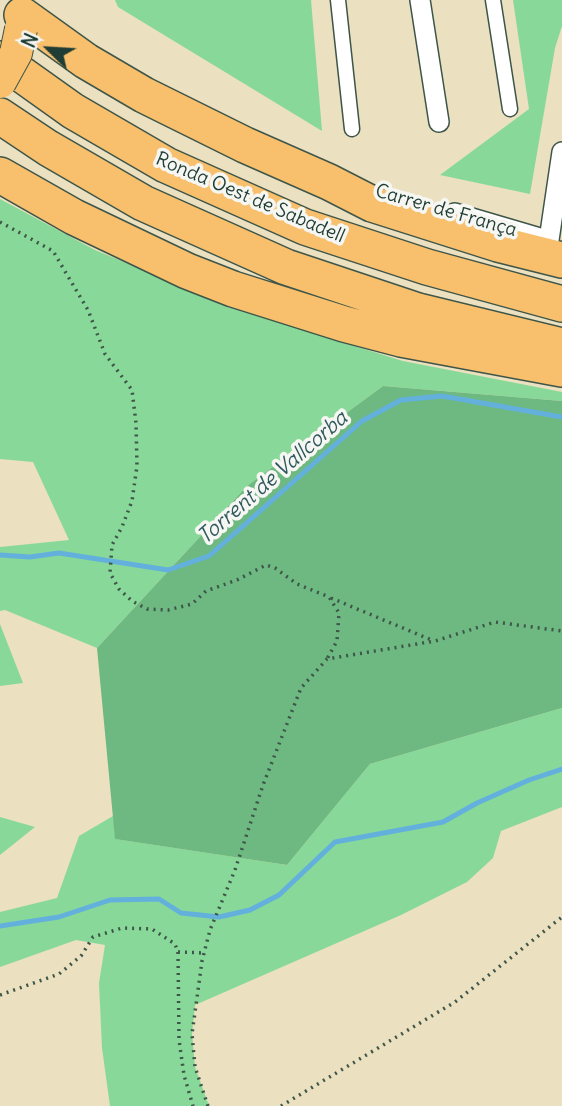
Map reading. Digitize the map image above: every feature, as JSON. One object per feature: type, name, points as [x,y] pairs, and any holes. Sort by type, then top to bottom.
[{"type":"highway","points":[[22,22],[144,95],[245,145],[384,208],[498,244],[558,248]]},
{"type":"highway","name":"Ronda Oest de Sabadell","points":[[0,59],[73,111],[166,165],[305,227],[427,267],[562,304]]},
{"type":"highway","points":[[0,116],[48,148],[143,203],[286,267],[418,311],[562,346]]},
{"type":"highway","points":[[0,175],[74,218],[187,271],[233,289],[401,339],[562,369]]},
{"type":"main road","points":[[0,82],[16,53],[22,22]]},
{"type":"street","points":[[338,0],[352,129]]},
{"type":"street","points":[[420,0],[439,122]]},
{"type":"street","points":[[493,0],[510,109]]},
{"type":"street","points":[[558,248],[562,152]]},
{"type":"path","points":[[0,222],[53,251],[88,310],[104,354],[132,390],[137,466],[132,501],[112,545],[110,573],[119,589],[132,601],[147,609],[168,610],[192,604],[206,591],[237,580],[266,565],[275,568],[297,584],[435,641]]},
{"type":"path","points":[[208,1106],[195,1067],[192,1034],[204,953],[263,785],[301,688],[327,659],[337,640],[339,613],[329,597]]},
{"type":"path","points":[[327,659],[435,641],[495,622],[562,631]]},
{"type":"path","points":[[281,1106],[455,1002],[562,916]]},
{"type":"path","points":[[0,995],[60,974],[81,956],[93,937],[122,928],[152,929],[175,944],[178,952],[179,1040],[184,1075],[193,1106]]},
{"type":"path","points":[[178,952],[204,953]]},
{"type":"green space","points":[[115,0],[311,0],[322,131],[118,7]]},
{"type":"green space","points":[[513,0],[562,0],[562,26],[555,48],[530,194],[440,175],[529,109]]},
{"type":"green space","points":[[0,199],[95,250],[248,313],[403,361],[562,392],[562,401],[383,386],[247,486],[97,648],[5,610],[0,611],[0,547],[69,540],[33,462],[0,459]]},
{"type":"green space","points":[[383,386],[562,401],[562,708],[370,764],[287,865],[115,839],[97,648],[247,486]]},
{"type":"green space","points":[[0,624],[23,683],[0,686]]},
{"type":"green space","points":[[562,708],[562,807],[501,831],[493,858],[467,882],[401,915],[195,1005],[192,1034],[195,1067],[209,1106],[110,1106],[102,1048],[99,983],[105,945],[76,940],[0,967],[0,912],[57,898],[79,836],[113,816],[116,839],[287,865],[370,764]]},
{"type":"green space","points":[[0,817],[35,827],[0,855]]},
{"type":"waterway","name":"Torrent de Vallcorba","points":[[0,555],[30,557],[59,553],[168,570],[209,556],[362,421],[401,400],[442,396],[562,417]]},
{"type":"waterway","points":[[0,926],[59,917],[110,900],[159,899],[181,913],[219,917],[250,910],[279,895],[335,842],[443,822],[477,803],[562,769]]}]
